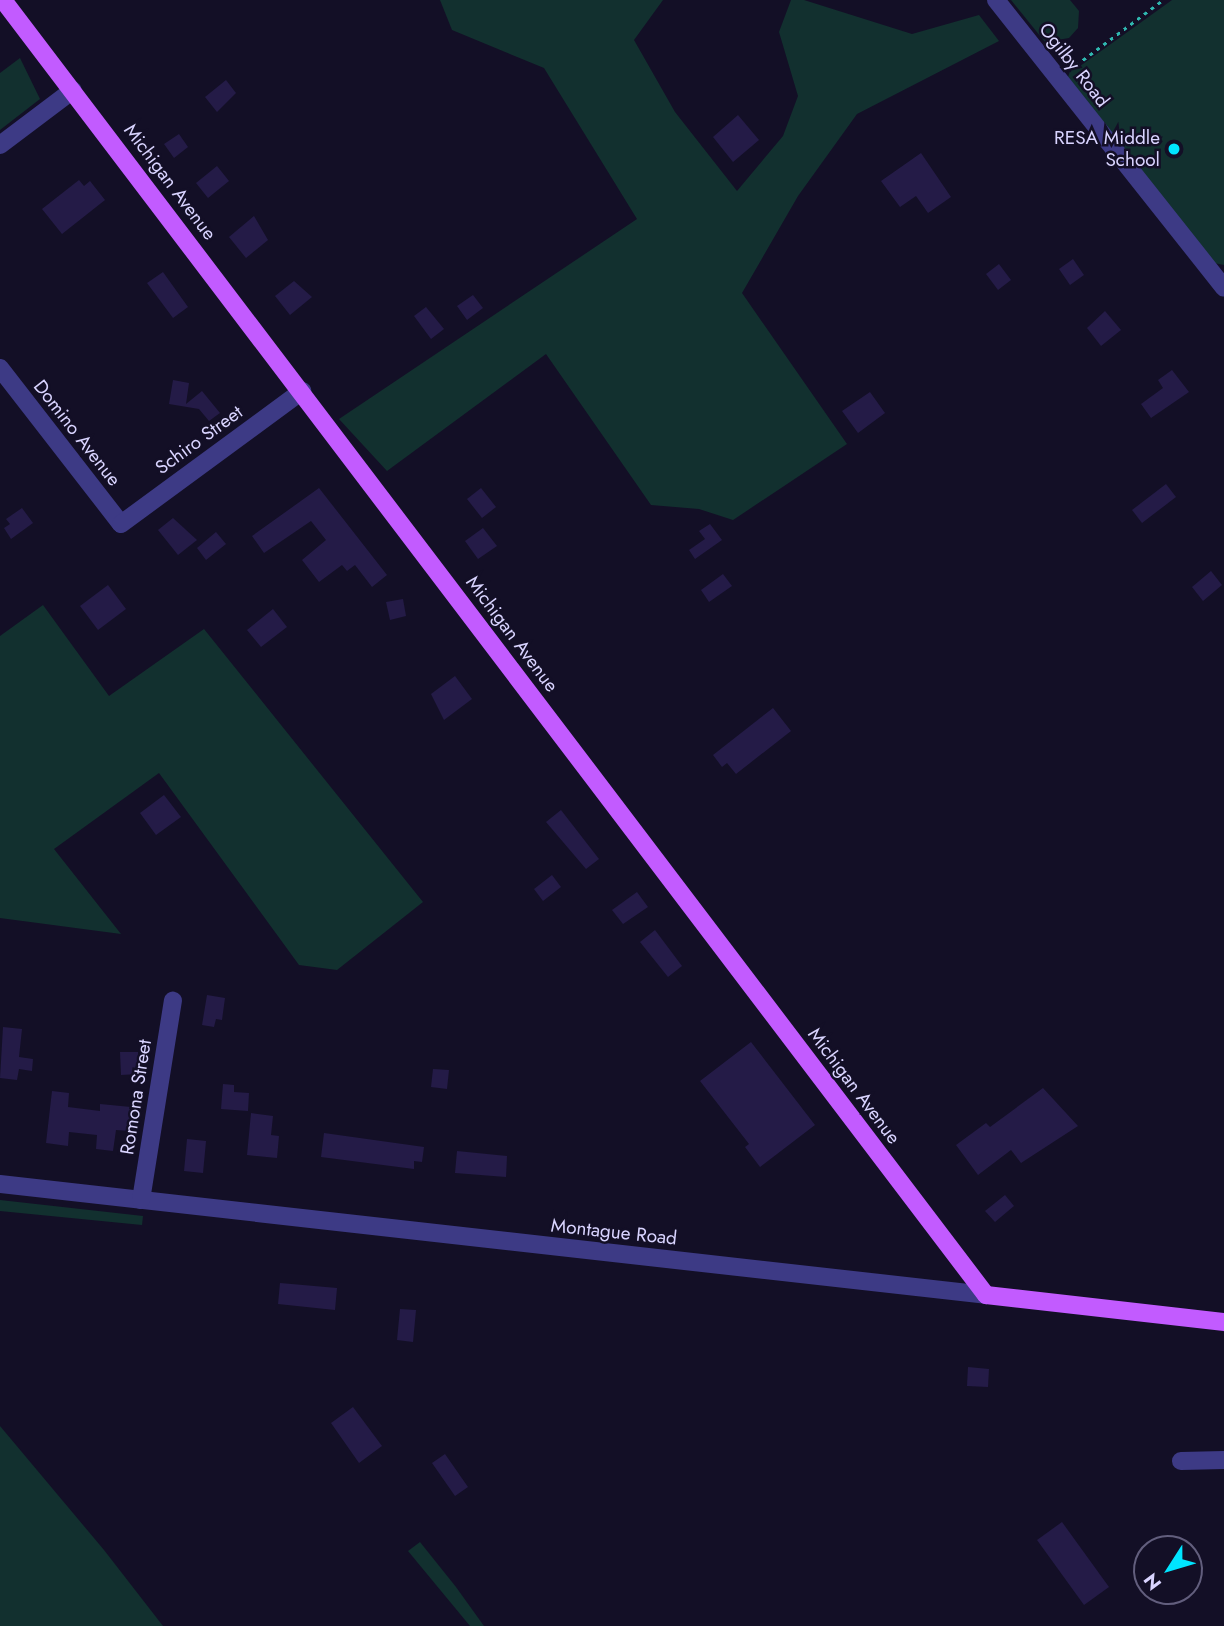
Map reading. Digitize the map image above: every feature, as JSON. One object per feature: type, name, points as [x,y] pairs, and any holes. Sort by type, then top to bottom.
[{"type":"main road","name":"Michigan Avenue","points":[[3,0],[986,1295]]},
{"type":"main road","name":"Montague Road","points":[[986,1295],[1224,1322]]},
{"type":"street","name":"Ogilby Road","points":[[996,0],[1224,288]]},
{"type":"street","points":[[0,145],[73,90]]},
{"type":"street","name":"Domino Avenue","points":[[0,368],[121,524]]},
{"type":"street","name":"Schiro Street","points":[[121,524],[302,391]]},
{"type":"street","name":"Romona Street","points":[[141,1200],[173,1000]]},
{"type":"street","name":"Montague Road","points":[[0,1184],[986,1295]]},
{"type":"street","points":[[1181,1461],[1224,1460]]},
{"type":"path","points":[[1076,65],[1163,0]]},
{"type":"green space","points":[[440,0],[663,0],[634,40],[675,112],[737,191],[783,136],[798,96],[779,32],[791,0],[804,0],[912,34],[979,15],[999,41],[857,114],[798,196],[742,293],[847,444],[733,520],[699,509],[651,505],[546,354],[387,471],[339,419],[637,219],[544,68],[452,30]]},
{"type":"green space","points":[[1011,0],[1070,0],[1079,11],[1078,28],[1069,38],[1045,42]]},
{"type":"green space","name":"RESA Middle School","points":[[1172,0],[1224,0],[1224,265],[1214,263],[1068,77],[1072,65],[1076,69]]},
{"type":"green space","points":[[20,58],[40,99],[0,130],[0,73]]},
{"type":"green space","points":[[43,605],[109,696],[204,629],[423,902],[337,970],[299,965],[159,773],[54,849],[121,934],[0,918],[0,636]]},
{"type":"green space","points":[[0,1200],[143,1216],[142,1225],[0,1211]]},
{"type":"green space","points":[[0,1426],[104,1550],[163,1626],[0,1626]]},
{"type":"green space","points":[[420,1542],[484,1626],[470,1626],[408,1551]]},
{"type":"building","points":[[226,80],[236,93],[217,112],[205,97]]},
{"type":"building","points":[[738,115],[759,140],[733,162],[713,137]]},
{"type":"building","points":[[179,134],[188,147],[174,158],[164,144]]},
{"type":"building","points":[[921,153],[951,197],[928,213],[916,196],[900,207],[881,181]]},
{"type":"building","points":[[217,166],[229,181],[208,198],[196,183]]},
{"type":"building","points":[[79,180],[84,186],[90,181],[105,200],[62,234],[42,209]]},
{"type":"building","points":[[254,216],[268,240],[246,258],[229,237]]},
{"type":"building","points":[[1073,259],[1084,275],[1070,285],[1059,269]]},
{"type":"building","points":[[999,264],[1011,280],[998,290],[986,274]]},
{"type":"building","points":[[163,272],[188,307],[173,318],[147,283]]},
{"type":"building","points":[[294,281],[312,297],[290,315],[275,296]]},
{"type":"building","points":[[473,295],[483,308],[467,320],[457,306]]},
{"type":"building","points":[[426,307],[444,329],[431,339],[414,316]]},
{"type":"building","points":[[1105,311],[1121,330],[1101,346],[1087,328]]},
{"type":"building","points":[[1172,370],[1189,392],[1151,418],[1141,404],[1163,388],[1158,380]]},
{"type":"building","points":[[173,380],[189,383],[186,404],[202,391],[220,413],[209,421],[199,409],[169,404]]},
{"type":"building","points":[[870,392],[885,413],[858,433],[842,411]]},
{"type":"building","points":[[1166,484],[1176,497],[1142,523],[1132,510]]},
{"type":"building","points":[[319,488],[387,575],[372,587],[355,565],[347,571],[342,565],[319,582],[302,560],[326,540],[311,521],[264,553],[252,536]]},
{"type":"building","points":[[481,488],[496,507],[482,518],[467,499]]},
{"type":"building","points":[[22,508],[33,523],[11,539],[4,528],[10,524],[6,519]]},
{"type":"building","points":[[173,518],[197,540],[178,555],[158,530]]},
{"type":"building","points":[[710,524],[722,540],[695,559],[689,550],[705,539],[699,531]]},
{"type":"building","points":[[483,528],[497,546],[478,559],[465,541]]},
{"type":"building","points":[[216,532],[226,544],[206,560],[197,548]]},
{"type":"building","points":[[1211,571],[1222,585],[1203,601],[1192,587]]},
{"type":"building","points":[[723,574],[732,586],[709,602],[701,590]]},
{"type":"building","points":[[108,585],[126,609],[98,630],[80,606]]},
{"type":"building","points":[[403,599],[406,616],[390,620],[386,602]]},
{"type":"building","points":[[273,609],[287,627],[261,647],[247,630]]},
{"type":"building","points":[[455,676],[472,699],[444,720],[431,694]]},
{"type":"building","points":[[773,708],[791,731],[736,774],[727,763],[722,767],[713,755]]},
{"type":"building","points":[[164,795],[181,817],[156,835],[140,813]]},
{"type":"building","points":[[561,810],[599,859],[586,869],[546,822]]},
{"type":"building","points":[[552,875],[561,887],[543,901],[534,889]]},
{"type":"building","points":[[637,892],[648,907],[623,924],[612,910]]},
{"type":"building","points":[[655,930],[682,966],[668,977],[640,942]]},
{"type":"building","points":[[207,995],[225,998],[222,1020],[216,1019],[214,1027],[202,1025]]},
{"type":"building","points":[[3,1027],[22,1029],[19,1057],[33,1059],[32,1071],[19,1069],[17,1080],[0,1078]]},
{"type":"building","points":[[751,1042],[815,1125],[760,1167],[745,1147],[749,1144],[700,1081]]},
{"type":"building","points":[[120,1052],[138,1052],[138,1074],[121,1075]]},
{"type":"building","points":[[433,1069],[449,1070],[447,1089],[431,1087]]},
{"type":"building","points":[[223,1084],[234,1085],[234,1092],[249,1093],[248,1111],[221,1109]]},
{"type":"building","points":[[1043,1088],[1078,1126],[1021,1163],[1011,1150],[978,1175],[956,1145],[986,1123],[990,1127]]},
{"type":"building","points":[[52,1091],[69,1093],[68,1107],[100,1111],[100,1104],[131,1107],[129,1131],[116,1130],[113,1151],[96,1149],[97,1135],[69,1132],[68,1146],[46,1143]]},
{"type":"building","points":[[251,1113],[273,1116],[271,1135],[279,1136],[277,1158],[247,1155]]},
{"type":"building","points":[[324,1133],[424,1147],[422,1162],[414,1161],[414,1169],[321,1157]]},
{"type":"building","points":[[187,1139],[206,1141],[203,1173],[184,1171]]},
{"type":"building","points":[[457,1151],[507,1156],[506,1177],[455,1173]]},
{"type":"building","points":[[1005,1195],[1014,1206],[995,1222],[985,1211]]},
{"type":"building","points":[[280,1283],[337,1288],[335,1310],[278,1304]]},
{"type":"building","points":[[400,1309],[416,1310],[413,1342],[397,1340]]},
{"type":"building","points":[[968,1367],[989,1369],[988,1387],[967,1386]]},
{"type":"building","points":[[353,1407],[382,1446],[359,1463],[331,1423]]},
{"type":"building","points":[[445,1454],[468,1487],[455,1496],[432,1463]]},
{"type":"building","points":[[1062,1522],[1109,1587],[1084,1605],[1037,1540]]},
{"type":"place","name":"RESA Middle School","points":[[1174,149]]}]
